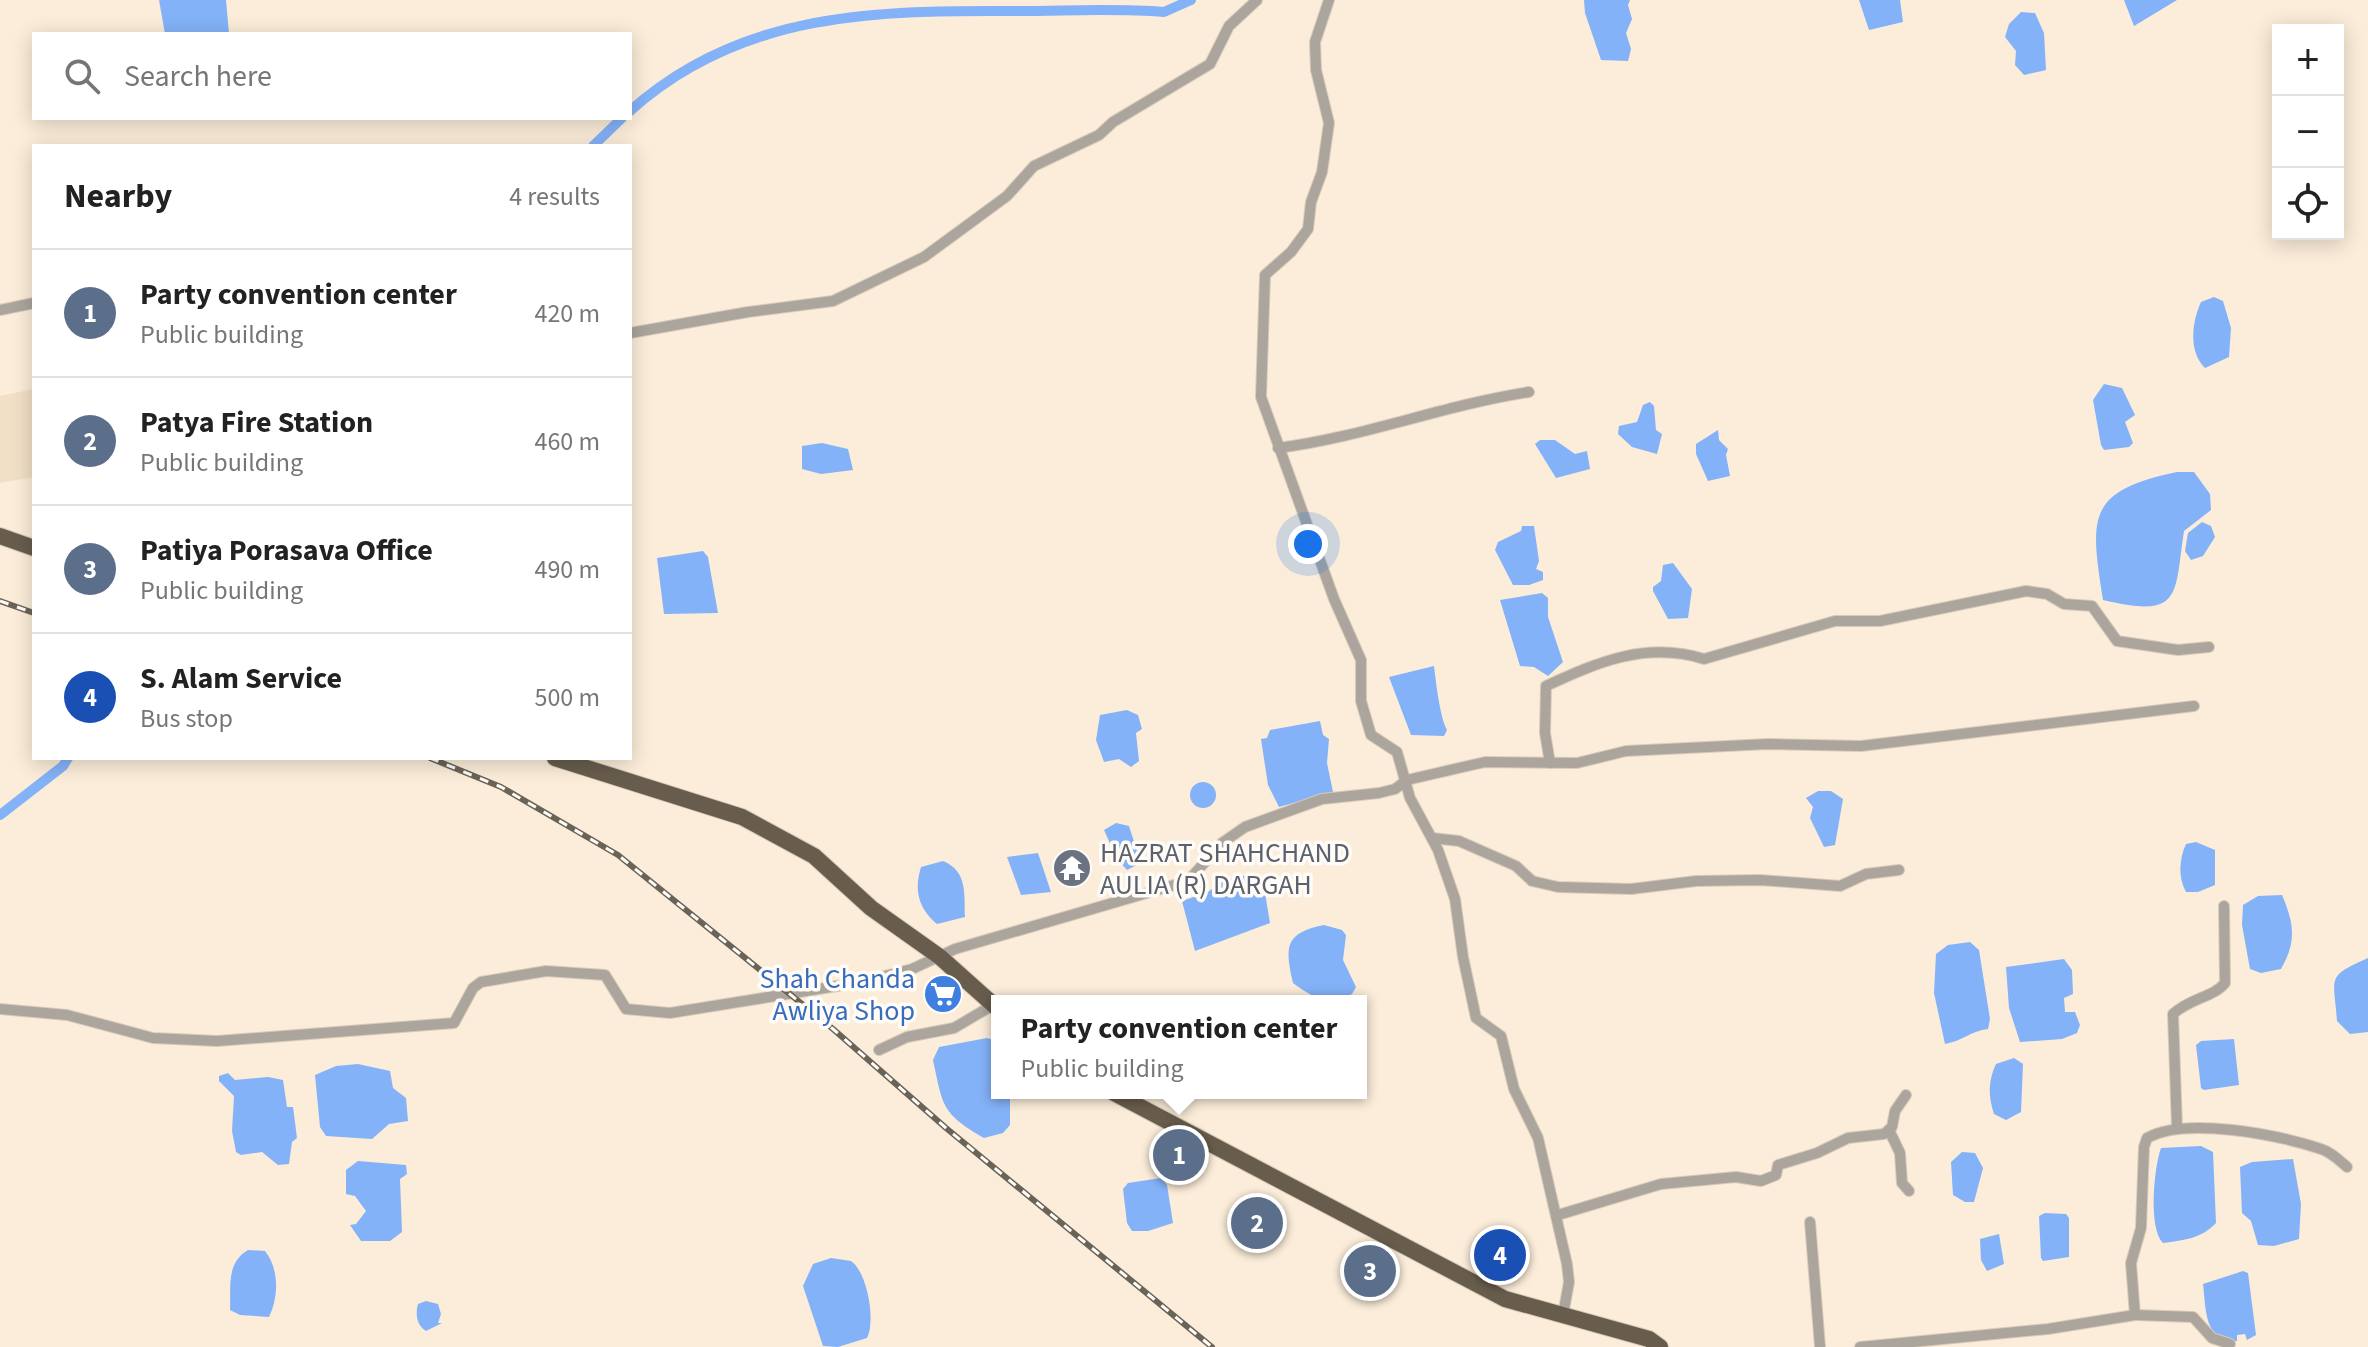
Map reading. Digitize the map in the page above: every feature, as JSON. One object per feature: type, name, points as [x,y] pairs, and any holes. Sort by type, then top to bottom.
[{"type":"highway","points":[[0,536],[32,547]]},
{"type":"highway","points":[[561,760],[742,817],[814,856],[871,908],[940,957],[991,1003]]},
{"type":"highway","points":[[1125,1099],[1505,1299],[1649,1339],[1660,1347]]},
{"type":"street","points":[[632,333],[833,301],[924,257],[1007,196],[1034,166],[1099,135],[1113,122],[1210,64],[1229,26],[1257,0]]},
{"type":"street","points":[[1329,0],[1315,42],[1316,70],[1329,123],[1322,172],[1311,202],[1308,229],[1291,252],[1265,275],[1261,397],[1334,599],[1361,660],[1361,701],[1371,735],[1397,752],[1410,798],[1432,838],[1455,899],[1476,1018],[1501,1036],[1514,1089],[1538,1138],[1558,1215],[1569,1282],[1563,1315]]},
{"type":"street","points":[[0,310],[32,303]]},
{"type":"street","points":[[1278,448],[1385,427],[1447,411],[1463,403],[1529,392]]},
{"type":"street","points":[[1550,763],[1545,733],[1546,686],[1633,652],[1685,653],[1704,659],[1835,621],[1880,621],[2026,591],[2047,594],[2064,604],[2092,606],[2117,641],[2178,650],[2209,647]]},
{"type":"street","points":[[0,1009],[67,1015],[153,1038],[217,1041],[286,1039],[454,1023],[473,988],[485,980],[514,974],[599,972],[609,979],[626,1009],[670,1013],[862,982],[912,969],[940,957],[1188,881],[1222,843],[1245,827],[1322,799],[1379,793],[1407,780],[1485,762],[1577,763],[1626,751],[1768,744],[1861,746],[2116,712],[2194,706]]},
{"type":"street","points":[[1432,838],[1459,841],[1516,866],[1532,881],[1558,887],[1631,889],[1696,881],[1760,880],[1840,886],[1866,874],[1899,870]]},
{"type":"street","points":[[2177,1127],[2173,1014],[2187,1001],[2220,989],[2225,983],[2224,906]]},
{"type":"street","points":[[879,1050],[907,1037],[954,1028],[991,1009]]},
{"type":"street","points":[[1558,1215],[1661,1184],[1736,1177],[1761,1181],[1776,1175],[1778,1165],[1786,1160],[1805,1157],[1848,1138],[1884,1134],[1906,1095]]},
{"type":"street","points":[[2135,1315],[2131,1263],[2141,1228],[2147,1138],[2177,1127],[2234,1132],[2324,1149],[2347,1167]]},
{"type":"street","points":[[1889,1130],[1900,1153],[1902,1183],[1909,1191]]},
{"type":"street","points":[[1810,1222],[1820,1347]]},
{"type":"street","points":[[1860,1347],[2048,1329],[2135,1315],[2193,1317],[2212,1338],[2230,1344]]},
{"type":"shaded area","points":[[32,389],[32,477],[0,483],[0,396]]},
{"type":"water","points":[[159,0],[226,0],[229,32],[165,32]]},
{"type":"water","points":[[1584,0],[1630,0],[1628,5],[1632,19],[1626,33],[1631,49],[1628,61],[1601,60],[1585,13]]},
{"type":"water","points":[[1859,0],[1900,0],[1903,22],[1869,30]]},
{"type":"water","points":[[2124,0],[2177,0],[2134,26]]},
{"type":"water","points":[[2021,12],[2035,13],[2044,33],[2046,70],[2024,75],[2015,65],[2016,51],[2005,37],[2009,24]]},
{"type":"water","points":[[2214,297],[2223,301],[2231,328],[2229,357],[2205,368],[2194,345],[2195,318],[2201,302]]},
{"type":"water","points":[[2104,384],[2122,388],[2135,415],[2125,422],[2133,443],[2129,447],[2104,450],[2101,445],[2093,400]]},
{"type":"water","points":[[1650,402],[1654,406],[1656,430],[1662,434],[1657,454],[1632,447],[1618,434],[1619,426],[1637,422],[1643,405]]},
{"type":"water","points":[[1718,430],[1719,440],[1728,449],[1726,455],[1730,476],[1708,481],[1696,454],[1696,444]]},
{"type":"water","points":[[1540,440],[1555,440],[1575,454],[1587,451],[1590,469],[1556,478],[1535,444]]},
{"type":"water","points":[[822,443],[848,449],[853,470],[821,474],[802,469],[802,446]]},
{"type":"water","points":[[2177,472],[2194,472],[2210,494],[2211,510],[2184,531],[2178,572],[2170,597],[2161,604],[2148,606],[2103,600],[2096,548],[2101,512],[2110,499],[2125,488]]},
{"type":"water","points":[[2202,522],[2211,526],[2215,537],[2203,556],[2191,560],[2185,551],[2188,533]]},
{"type":"water","points":[[1522,526],[1534,526],[1539,561],[1536,569],[1543,572],[1543,580],[1529,585],[1513,585],[1495,550],[1498,542],[1521,531]]},
{"type":"water","points":[[703,551],[708,557],[718,613],[664,614],[657,558]]},
{"type":"water","points":[[1673,563],[1692,589],[1688,618],[1668,619],[1653,591],[1653,587],[1661,581],[1663,565]]},
{"type":"water","points":[[1542,593],[1548,598],[1548,617],[1563,662],[1548,676],[1534,667],[1520,666],[1500,600]]},
{"type":"water","points":[[1434,666],[1440,709],[1447,730],[1444,736],[1411,735],[1389,677]]},
{"type":"water","points":[[1127,710],[1138,715],[1142,729],[1136,733],[1139,761],[1131,767],[1119,759],[1104,762],[1096,740],[1100,715]]},
{"type":"water","points":[[1320,721],[1323,735],[1329,739],[1327,763],[1333,792],[1279,807],[1268,785],[1261,739],[1267,738],[1270,730]]},
{"type":"water","points":[[1203,782],[1212,786],[1216,795],[1212,804],[1203,808],[1194,804],[1190,795],[1194,786]]},
{"type":"water","points":[[1818,791],[1831,791],[1843,799],[1835,845],[1824,847],[1810,818],[1813,807],[1806,798]]},
{"type":"water","points":[[1116,823],[1129,826],[1141,863],[1127,870],[1117,859],[1104,830]]},
{"type":"water","points":[[2196,842],[2215,850],[2215,885],[2198,892],[2186,892],[2180,868],[2182,856],[2186,844]]},
{"type":"water","points":[[1038,853],[1051,892],[1021,895],[1007,857]]},
{"type":"water","points":[[943,861],[961,877],[965,917],[937,924],[922,905],[918,883],[921,867]]},
{"type":"water","points":[[1256,873],[1263,881],[1270,923],[1195,951],[1182,901],[1208,892],[1222,881]]},
{"type":"water","points":[[2282,895],[2291,923],[2290,950],[2281,969],[2261,973],[2250,969],[2242,925],[2243,905],[2258,896]]},
{"type":"water","points":[[1324,925],[1342,930],[1346,935],[1343,960],[1356,987],[1352,994],[1312,995],[1293,983],[1290,944],[1301,932]]},
{"type":"water","points":[[1970,942],[1979,950],[1990,1019],[1988,1029],[1945,1044],[1934,993],[1936,954],[1948,945]]},
{"type":"water","points":[[2368,958],[2368,1032],[2350,1034],[2337,1021],[2335,980],[2345,970]]},
{"type":"water","points":[[2064,959],[2072,970],[2073,994],[2064,998],[2065,1012],[2075,1012],[2080,1025],[2077,1033],[2062,1039],[2020,1042],[2009,1008],[2006,967]]},
{"type":"water","points":[[991,1039],[991,1099],[1010,1099],[1010,1125],[1003,1133],[984,1138],[959,1122],[946,1107],[933,1060],[939,1047]]},
{"type":"water","points":[[2234,1039],[2239,1085],[2204,1090],[2201,1088],[2196,1045],[2201,1041]]},
{"type":"water","points":[[2014,1058],[2023,1064],[2021,1112],[2006,1120],[1994,1114],[1990,1083],[1996,1064]]},
{"type":"water","points":[[358,1064],[390,1071],[393,1088],[406,1098],[408,1121],[389,1124],[372,1139],[326,1136],[320,1127],[315,1075],[336,1066]]},
{"type":"water","points":[[228,1073],[235,1080],[268,1077],[283,1080],[287,1107],[293,1107],[297,1138],[292,1142],[289,1164],[278,1165],[262,1152],[241,1155],[236,1152],[232,1131],[234,1096],[219,1081],[219,1076]]},
{"type":"water","points":[[2201,1146],[2213,1152],[2216,1223],[2198,1236],[2163,1243],[2158,1235],[2154,1211],[2156,1169],[2161,1148]]},
{"type":"water","points":[[1962,1152],[1975,1153],[1983,1168],[1974,1202],[1965,1202],[1953,1195],[1951,1162]]},
{"type":"water","points":[[2293,1159],[2301,1204],[2299,1239],[2274,1246],[2258,1245],[2251,1221],[2242,1213],[2240,1167],[2252,1162]]},
{"type":"water","points":[[358,1161],[406,1165],[407,1174],[400,1179],[402,1232],[390,1241],[361,1241],[350,1225],[356,1224],[366,1211],[355,1196],[346,1194],[346,1170]]},
{"type":"water","points":[[1161,1178],[1167,1185],[1173,1223],[1148,1231],[1132,1231],[1127,1223],[1123,1189],[1128,1183]]},
{"type":"water","points":[[2045,1213],[2066,1214],[2069,1218],[2069,1257],[2043,1261],[2041,1258],[2039,1216]]},
{"type":"water","points":[[1999,1234],[2004,1264],[1987,1271],[1981,1260],[1980,1239]]},
{"type":"water","points":[[248,1250],[265,1251],[273,1266],[276,1292],[269,1317],[240,1315],[230,1310],[233,1268]]},
{"type":"water","points":[[831,1258],[851,1261],[857,1267],[865,1285],[871,1320],[867,1338],[838,1347],[823,1346],[803,1286],[813,1264]]},
{"type":"water","points":[[2243,1271],[2248,1273],[2256,1335],[2247,1340],[2245,1334],[2237,1335],[2237,1341],[2226,1340],[2218,1336],[2209,1323],[2203,1284]]},
{"type":"water","points":[[426,1301],[438,1304],[441,1314],[438,1323],[442,1323],[426,1331],[419,1323],[417,1312],[418,1304]]},
{"type":"waterway","points":[[632,109],[673,78],[718,53],[765,35],[813,23],[914,12],[1164,12],[1191,0]]},
{"type":"waterway","points":[[595,144],[620,120]]},
{"type":"waterway","points":[[0,815],[67,760]]},
{"type":"railway","points":[[0,601],[32,612]]},
{"type":"railway","points":[[435,760],[501,787],[618,855],[833,1029],[946,1128],[1212,1347]]},
{"type":"place","name":"HAZRAT SHAHCHAND AULIA (R) DARGAH","points":[[1072,868]]},
{"type":"place","name":"Shah Chanda Awliya Shop","points":[[943,994]]},
{"type":"place","name":"Party convention center","points":[[1179,1155]]},
{"type":"place","name":"Patya Fire Station","points":[[1257,1223]]},
{"type":"place","name":"S. Alam Service","points":[[1500,1255]]},
{"type":"place","name":"Patiya Porasava Office","points":[[1370,1271]]}]
